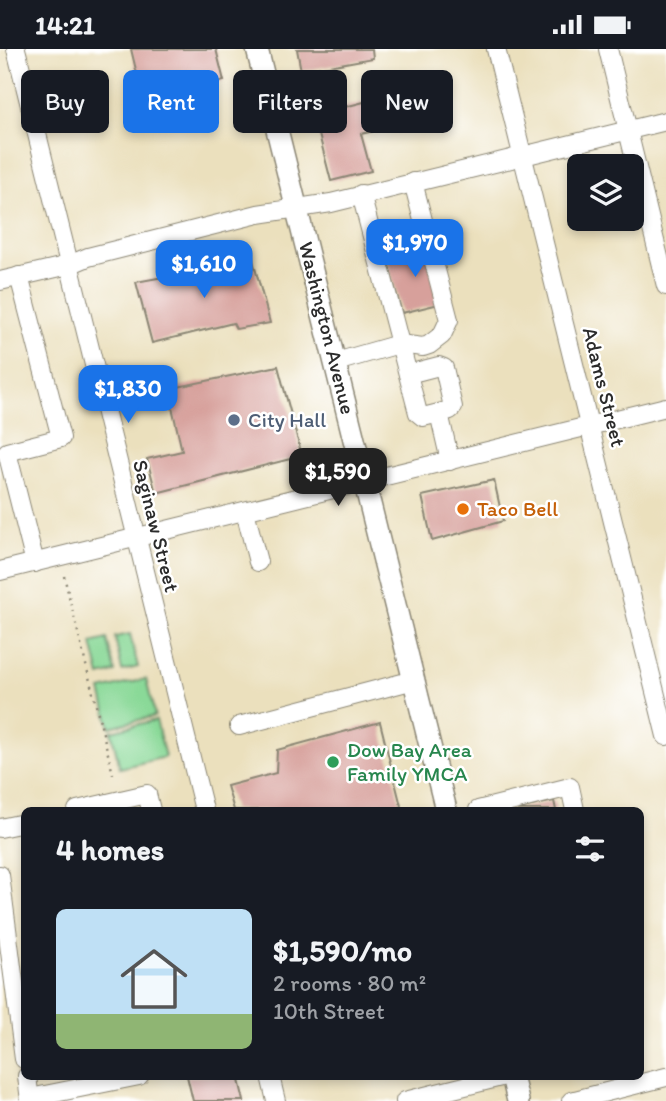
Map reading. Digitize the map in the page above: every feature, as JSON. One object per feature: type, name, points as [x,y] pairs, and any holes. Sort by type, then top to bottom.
[{"type":"main road","name":"Washington Avenue","points":[[257,49],[445,807]]},
{"type":"main road","points":[[513,1080],[518,1101]]},
{"type":"street","name":"Saginaw Street","points":[[16,49],[203,807]]},
{"type":"street","name":"Adams Street","points":[[496,49],[666,736]]},
{"type":"street","points":[[608,49],[666,286]]},
{"type":"street","points":[[0,281],[258,214],[331,203],[666,121]]},
{"type":"street","points":[[404,360],[442,335],[449,320],[413,182]]},
{"type":"street","points":[[336,362],[404,360],[439,366],[444,368],[453,407],[423,417],[418,413],[404,360],[361,194]]},
{"type":"street","points":[[19,276],[61,438],[7,452],[35,563]]},
{"type":"street","points":[[0,571],[666,407]]},
{"type":"street","points":[[439,413],[450,461]]},
{"type":"street","points":[[245,511],[258,562]]},
{"type":"street","points":[[239,726],[414,680]]},
{"type":"street","points":[[490,807],[570,787],[574,807]]},
{"type":"street","points":[[90,807],[147,794],[151,807]]},
{"type":"street","points":[[0,828],[21,824]]},
{"type":"street","points":[[0,875],[16,933],[8,988],[21,1046]]},
{"type":"street","points":[[571,1101],[641,1087],[666,1077]]},
{"type":"street","points":[[28,1080],[30,1099],[78,1082],[98,1080]]},
{"type":"street","points":[[271,1080],[275,1101]]},
{"type":"street","points":[[405,1101],[489,1080]]},
{"type":"path","points":[[65,576],[113,774]]},
{"type":"green space","points":[[130,634],[138,667],[122,671],[115,637]]},
{"type":"green space","points":[[107,639],[115,672],[100,676],[92,643]]},
{"type":"green space","points":[[146,679],[155,716],[110,727],[101,690]]},
{"type":"green space","points":[[156,720],[165,757],[120,768],[111,731]]},
{"type":"building","points":[[131,49],[216,49],[224,81],[219,82],[219,70],[136,70]]},
{"type":"building","points":[[297,49],[372,49],[373,58],[301,70]]},
{"type":"building","points":[[361,103],[361,133],[365,133],[361,134],[371,171],[331,181],[319,133],[347,133],[347,106]]},
{"type":"building","points":[[427,244],[443,303],[402,313],[386,256]]},
{"type":"building","points":[[251,253],[270,323],[236,329],[233,323],[152,343],[136,282],[218,267],[218,262]]},
{"type":"building","name":"City Hall","points":[[278,366],[302,456],[156,493],[147,459],[182,451],[168,389]]},
{"type":"building","name":"Taco Bell","points":[[494,480],[503,521],[432,541],[422,496]]},
{"type":"building","name":"Dow Bay Area Family YMCA","points":[[380,722],[401,807],[233,807],[227,786],[276,773],[277,750]]},
{"type":"building","points":[[554,801],[555,807],[527,807]]},
{"type":"building","points":[[188,1080],[239,1080],[244,1101],[193,1101]]},
{"type":"place","name":"City Hall","points":[[234,420]]},
{"type":"place","name":"Taco Bell","points":[[463,509]]},
{"type":"place","name":"Dow Bay Area Family YMCA","points":[[333,762]]}]
